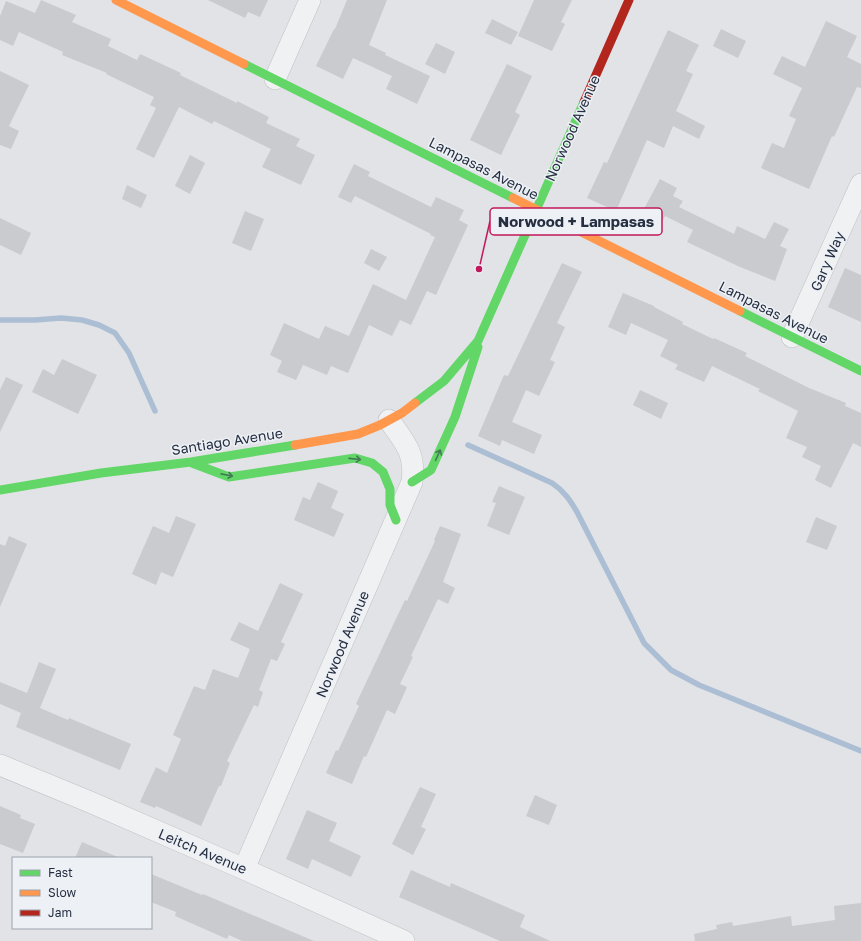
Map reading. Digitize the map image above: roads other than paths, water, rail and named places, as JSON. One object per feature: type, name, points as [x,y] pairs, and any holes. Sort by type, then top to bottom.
[{"type":"main road","name":"Lampasas Avenue","points":[[116,0],[861,371]]},
{"type":"main road","name":"Norwood Avenue","points":[[444,381],[478,340],[629,0]]},
{"type":"main road","points":[[412,482],[431,470],[455,417],[486,323]]},
{"type":"main road","name":"Santiago Avenue","points":[[0,490],[101,473],[191,462],[358,434],[402,413],[444,381]]},
{"type":"main road","points":[[191,462],[229,477],[339,459],[355,458],[372,463],[384,472],[390,489],[390,505],[396,520]]},
{"type":"street","points":[[275,79],[310,0]]},
{"type":"street","name":"Gary Way","points":[[792,337],[861,184]]},
{"type":"street","name":"Norwood Avenue","points":[[244,868],[412,482],[414,470],[408,447],[389,420]]},
{"type":"street","name":"Leitch Avenue","points":[[0,765],[61,789],[244,868],[404,941]]},
{"type":"waterway","points":[[0,320],[61,318],[82,320],[99,325],[115,333],[129,353],[155,411]]},
{"type":"waterway","points":[[468,445],[552,483],[563,493],[577,512],[644,643],[671,670],[699,685],[861,751]]},
{"type":"place","name":"Norwood + Lampasas","points":[[479,269]]}]
